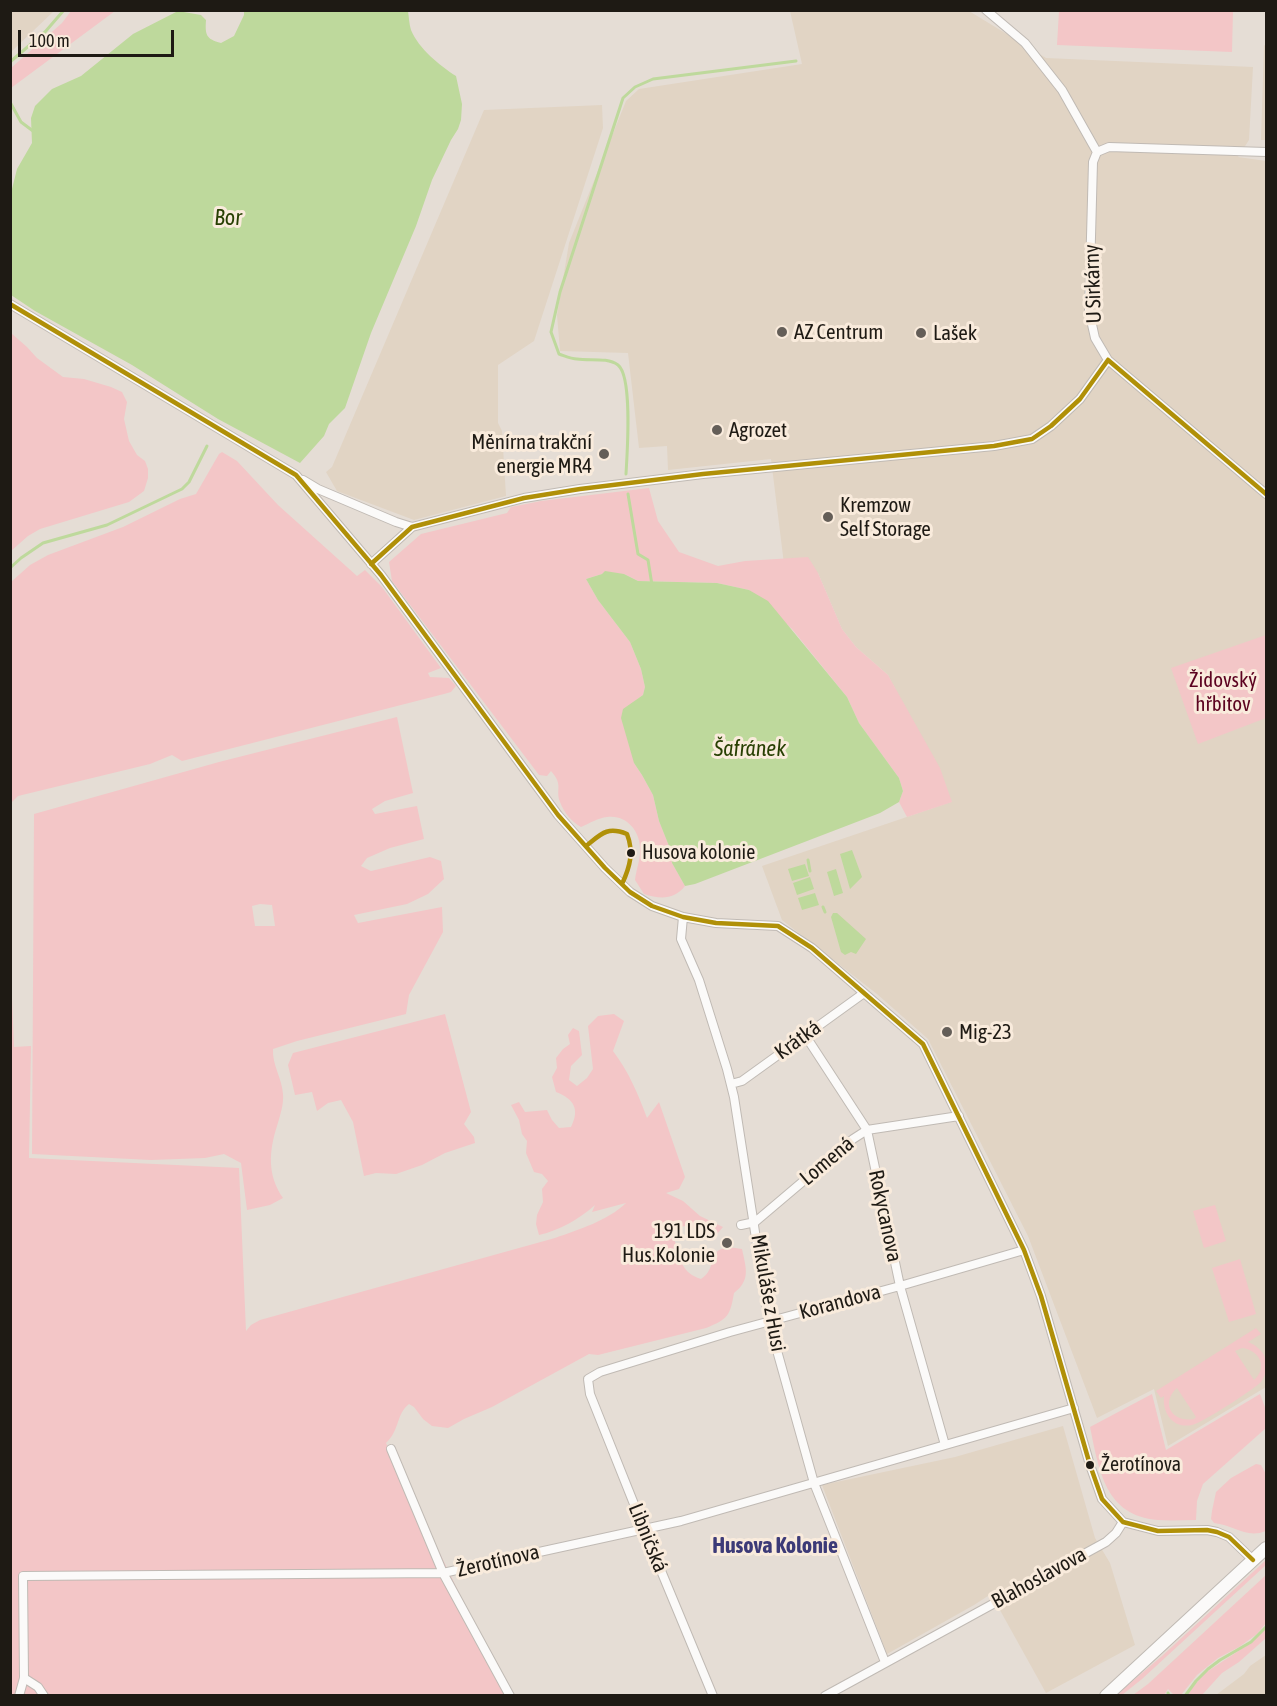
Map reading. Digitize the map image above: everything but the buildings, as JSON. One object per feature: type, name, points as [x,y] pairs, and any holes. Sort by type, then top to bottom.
[{"type":"main road","points":[[1106,1695],[1266,1548]]},
{"type":"street","points":[[986,10],[1025,43],[1062,90],[1097,152],[1109,147],[1266,152]]},
{"type":"street","name":"U Sirkárny","points":[[1097,152],[1093,162],[1089,311],[1095,338],[1108,360]]},
{"type":"street","points":[[10,304],[318,489],[396,522],[412,526],[524,498],[580,489],[703,474],[994,446],[1032,440],[1080,399],[1108,360],[1266,494]]},
{"type":"street","points":[[296,475],[372,564],[558,815],[604,867],[630,892],[652,906],[683,917],[716,923],[778,926],[812,948],[923,1044],[1024,1250],[1041,1296],[1102,1499],[1123,1522],[1158,1531],[1207,1530],[1217,1532],[1229,1537],[1253,1560]]},
{"type":"street","points":[[372,564],[412,526]]},
{"type":"street","name":"Mikuláše z Husi","points":[[683,917],[681,939],[699,980],[731,1084],[755,1222],[769,1322],[814,1483],[885,1662]]},
{"type":"street","name":"Krátká","points":[[731,1084],[741,1081],[864,993]]},
{"type":"street","name":"Rokycanova","points":[[805,1035],[867,1130],[900,1286],[945,1445]]},
{"type":"street","name":"Lomená","points":[[741,1225],[755,1222],[853,1139],[867,1130],[959,1116]]},
{"type":"street","name":"Korandova","points":[[588,1379],[611,1369],[730,1332],[1024,1250]]},
{"type":"street","name":"Libničská","points":[[588,1379],[590,1394],[713,1695]]},
{"type":"street","name":"Žerotínova","points":[[19,1695],[24,1678],[23,1576],[443,1573],[681,1521],[1074,1408]]},
{"type":"street","points":[[391,1449],[443,1573],[510,1695]]},
{"type":"street","name":"Blahoslavova","points":[[825,1695],[1106,1542],[1123,1522]]},
{"type":"street","points":[[24,1678],[38,1687],[44,1695]]},
{"type":"shaded area","points":[[11,10],[54,10],[54,11],[11,52]]},
{"type":"shaded area","points":[[790,11],[969,11],[1046,58],[1253,67],[1249,140],[1238,157],[1266,161],[1266,1387],[1168,1446],[1154,1389],[1097,1418],[1028,1236],[928,1039],[877,994],[782,920],[762,866],[951,802],[888,675],[856,647],[842,629],[818,573],[784,564],[771,459],[668,470],[667,446],[639,448],[628,353],[560,351],[557,315],[569,243],[626,101],[639,89],[802,64]]},
{"type":"shaded area","points":[[1264,45],[1266,46],[1266,140],[1261,140]]},
{"type":"shaded area","points":[[602,105],[603,128],[534,341],[498,365],[498,423],[502,431],[506,496],[414,520],[337,491],[326,472],[332,467],[484,110]]},
{"type":"shaded area","points":[[1063,1426],[1095,1538],[1110,1563],[1135,1645],[1046,1693],[991,1594],[887,1654],[822,1485],[955,1457]]},
{"type":"shaded area","points":[[1266,1655],[1266,1695],[1216,1695],[1244,1674],[1250,1666]]},
{"type":"green space","points":[[71,11],[115,11],[11,88],[11,68],[62,23]]},
{"type":"green space","points":[[1059,11],[1233,11],[1232,52],[1057,45]]},
{"type":"green space","points":[[11,333],[37,358],[63,377],[84,379],[122,392],[127,402],[124,419],[129,441],[137,455],[145,461],[148,478],[144,491],[129,502],[40,529],[11,551]]},
{"type":"green space","points":[[222,452],[237,461],[278,505],[357,576],[365,570],[382,587],[441,668],[428,673],[430,677],[449,678],[456,686],[451,692],[444,694],[182,761],[172,755],[150,764],[18,796],[11,803],[11,582],[30,565],[48,555],[123,527],[180,499],[196,494]]},
{"type":"green space","points":[[649,488],[658,521],[679,552],[718,566],[745,561],[808,557],[818,573],[842,629],[856,647],[888,675],[940,768],[952,802],[907,817],[899,802],[903,791],[899,778],[859,723],[847,697],[792,629],[749,590],[717,583],[638,581],[624,574],[602,574],[586,579],[598,600],[630,642],[641,669],[645,687],[643,695],[635,701],[634,763],[653,795],[672,863],[685,886],[676,894],[666,897],[644,894],[635,880],[640,848],[638,836],[631,825],[614,817],[600,818],[581,827],[571,820],[560,802],[555,776],[551,771],[547,776],[539,775],[392,581],[389,562],[421,534],[507,513],[511,507],[541,501]]},
{"type":"green space","name":"Židovský hřbitov","points":[[1266,635],[1266,718],[1198,744],[1171,668]]},
{"type":"green space","points":[[397,717],[413,793],[385,801],[372,809],[375,814],[417,806],[424,839],[390,848],[367,858],[361,866],[371,871],[430,857],[441,861],[444,879],[428,894],[407,904],[354,915],[358,923],[442,907],[443,932],[409,995],[406,1014],[273,1049],[283,1098],[272,1145],[271,1163],[274,1181],[283,1198],[270,1205],[247,1210],[241,1163],[224,1154],[205,1158],[151,1160],[32,1154],[34,814],[219,762]],"holes":[[[272,905],[275,926],[255,926],[252,906]]]},
{"type":"green space","points":[[10,948],[14,1047],[31,1046],[29,1158],[239,1168],[246,1331],[260,1320],[555,1238],[593,1224],[619,1209],[626,1203],[592,1212],[595,1205],[569,1224],[539,1235],[536,1224],[537,1215],[543,1202],[542,1189],[548,1181],[542,1174],[534,1172],[526,1153],[527,1141],[511,1105],[519,1102],[525,1112],[547,1110],[559,1128],[571,1127],[575,1115],[574,1105],[556,1092],[552,1077],[557,1068],[556,1058],[570,1044],[568,1035],[573,1028],[579,1031],[582,1055],[571,1066],[569,1080],[577,1086],[593,1069],[588,1026],[598,1016],[614,1014],[624,1021],[613,1051],[633,1083],[647,1118],[659,1102],[685,1177],[679,1189],[666,1193],[683,1201],[700,1216],[723,1227],[717,1234],[685,1226],[672,1229],[683,1265],[689,1273],[701,1279],[707,1274],[717,1252],[730,1248],[742,1249],[746,1268],[745,1278],[734,1293],[727,1316],[706,1328],[598,1355],[589,1354],[492,1407],[448,1428],[432,1426],[409,1404],[402,1412],[394,1433],[386,1443],[509,1695],[11,1695]]},
{"type":"green space","points":[[445,1014],[471,1112],[464,1124],[474,1137],[475,1143],[396,1174],[376,1173],[364,1176],[353,1122],[341,1100],[328,1103],[317,1111],[312,1092],[295,1095],[288,1065],[293,1053]]},
{"type":"green space","points":[[1215,1205],[1226,1241],[1204,1248],[1193,1211]]},
{"type":"green space","points":[[1240,1259],[1256,1314],[1229,1322],[1212,1268]]},
{"type":"green space","points":[[1256,1328],[1261,1334],[1248,1342],[1259,1349],[1265,1359],[1266,1370],[1261,1382],[1206,1419],[1192,1425],[1179,1425],[1167,1414],[1164,1396],[1161,1398],[1156,1391]],"holes":[[[1242,1348],[1253,1352],[1260,1360],[1261,1370],[1254,1380],[1235,1351]],[[1177,1388],[1196,1417],[1194,1419],[1180,1418],[1171,1411],[1169,1400]]]},
{"type":"green space","points":[[1152,1394],[1166,1450],[1260,1394],[1266,1410],[1266,1428],[1203,1484],[1197,1501],[1196,1520],[1158,1520],[1140,1517],[1126,1510],[1116,1500],[1101,1474],[1090,1427]]},
{"type":"green space","points":[[1256,1464],[1261,1465],[1266,1474],[1266,1531],[1246,1533],[1214,1523],[1211,1519],[1216,1492],[1231,1478]]},
{"type":"green space","points":[[1266,1560],[1266,1565],[1142,1679],[1122,1695],[1115,1696],[1162,1656]]},
{"type":"green space","points":[[1266,1575],[1266,1623],[1257,1634],[1218,1658],[1197,1675],[1181,1695],[1174,1695],[1168,1689],[1164,1695],[1133,1695],[1148,1684]]},
{"type":"green space","points":[[1266,1628],[1266,1638],[1239,1662],[1222,1673],[1202,1695],[1186,1695],[1205,1673],[1252,1642]]},
{"type":"water","name":"Bor","points":[[178,11],[201,15],[206,20],[208,36],[221,43],[234,36],[244,11],[408,11],[411,30],[419,44],[436,62],[456,76],[462,104],[458,129],[432,180],[416,226],[371,333],[345,408],[329,424],[324,436],[300,463],[218,419],[132,365],[35,311],[11,295],[11,193],[17,169],[32,143],[31,118],[35,106],[52,89],[81,76],[133,34]]},
{"type":"water","name":"Šafránek","points":[[605,571],[624,574],[638,581],[717,583],[749,590],[768,601],[847,697],[859,723],[899,778],[903,791],[899,802],[880,813],[685,886],[672,863],[653,795],[634,763],[621,718],[623,709],[643,695],[645,687],[641,669],[630,642],[598,600],[586,579]]},
{"type":"water","points":[[852,850],[862,877],[850,889],[840,854]]},
{"type":"water","points":[[805,864],[809,876],[792,881],[788,869]]},
{"type":"water","points":[[836,869],[843,893],[834,896],[827,872]]},
{"type":"water","points":[[810,877],[814,889],[797,895],[793,883]]},
{"type":"water","points":[[815,893],[819,905],[802,910],[798,898]]},
{"type":"water","points":[[833,913],[837,913],[866,939],[856,954],[851,952],[845,955],[841,952],[831,917]]},
{"type":"waterway","points":[[10,62],[45,32],[64,10]]},
{"type":"waterway","points":[[626,474],[628,417],[623,372],[618,365],[609,361],[575,359],[559,354],[551,332],[560,292],[623,98],[635,87],[653,79],[796,61]]},
{"type":"waterway","points":[[10,102],[21,122],[33,131]]},
{"type":"waterway","points":[[10,568],[43,543],[107,525],[182,489],[189,482],[207,446]]},
{"type":"waterway","points":[[628,494],[638,554],[648,560],[652,585]]},
{"type":"waterway","points":[[808,860],[810,871]]},
{"type":"waterway","points":[[823,907],[825,912]]},
{"type":"waterway","points":[[1185,1696],[1208,1669],[1251,1642],[1266,1627]]},
{"type":"transit line","points":[[10,304],[296,475],[381,575],[558,815],[605,868],[630,892],[652,906],[683,917],[716,923],[778,926],[812,948],[923,1044],[1024,1250],[1041,1296],[1102,1499],[1123,1522],[1158,1531],[1207,1530],[1217,1532],[1229,1537],[1253,1560]]},
{"type":"transit line","points":[[1108,360],[1266,494]]},
{"type":"transit line","points":[[371,564],[412,527],[524,498],[703,474],[994,446],[1032,439],[1051,426],[1080,399],[1108,360]]},
{"type":"transit line","points":[[586,846],[605,832],[614,831],[627,834],[630,859],[622,884]]},
{"type":"place","name":"AZ Centrum","points":[[782,332]]},
{"type":"place","name":"Lašek","points":[[921,333]]},
{"type":"place","name":"Agrozet","points":[[717,430]]},
{"type":"place","name":"Měnírna trakční energie MR4","points":[[604,454]]},
{"type":"place","name":"Kremzow Self Storage","points":[[828,517]]},
{"type":"place","name":"Husova kolonie","points":[[631,853]]},
{"type":"place","name":"Mig-23","points":[[947,1032]]},
{"type":"place","name":"191 LDS Hus.Kolonie","points":[[727,1243]]},
{"type":"place","name":"Žerotínova","points":[[1090,1465]]},
{"type":"district","name":"Husova Kolonie","points":[[775,1546]]}]
